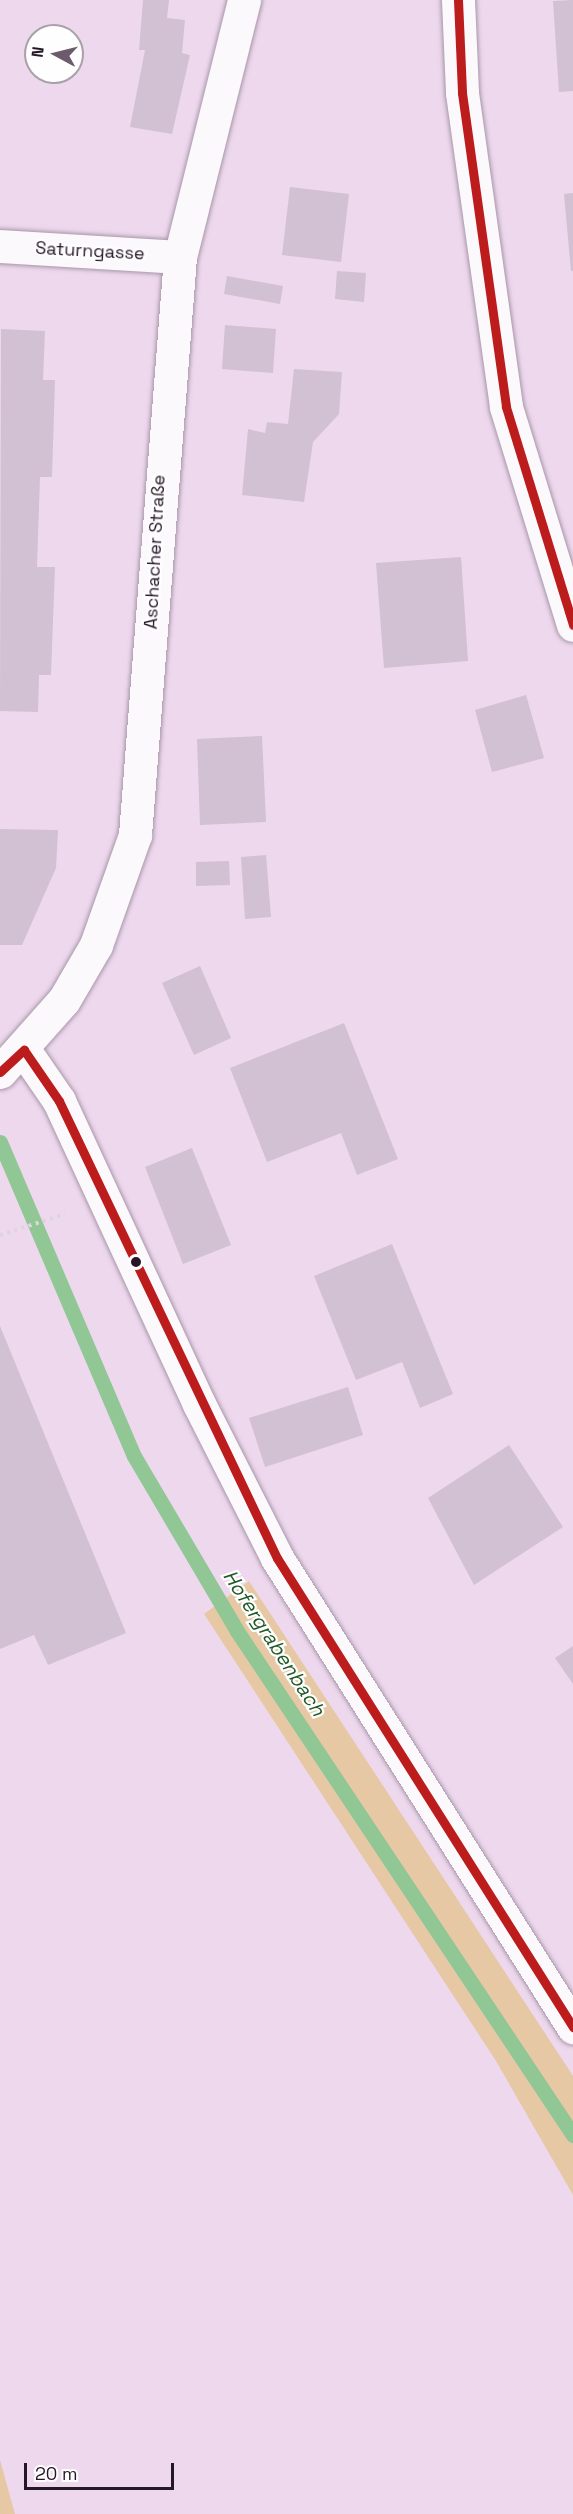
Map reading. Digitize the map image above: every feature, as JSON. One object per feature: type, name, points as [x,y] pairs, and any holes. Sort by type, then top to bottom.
[{"type":"street","name":"Aschacher Straße","points":[[0,1072],[24,1050],[96,945],[135,835],[180,257],[244,0]]},
{"type":"street","points":[[458,0],[462,93],[506,407],[573,625]]},
{"type":"street","name":"Saturngasse","points":[[0,246],[180,257]]},
{"type":"street","points":[[24,1050],[59,1101],[199,1404],[278,1558],[573,2027]]},
{"type":"path","points":[[0,1235],[77,1210]]},
{"type":"shaded area","points":[[249,1581],[573,2076],[573,2195],[496,2061],[204,1614]]},
{"type":"shaded area","points":[[0,2460],[15,2514],[0,2514]]},
{"type":"building","points":[[143,0],[169,0],[167,18],[185,20],[182,53],[190,55],[172,134],[130,127],[145,50],[139,50]]},
{"type":"building","points":[[573,0],[573,91],[559,92],[553,1]]},
{"type":"building","points":[[290,187],[349,194],[341,262],[282,255]]},
{"type":"building","points":[[573,193],[573,271],[571,271],[564,194]]},
{"type":"building","points":[[337,271],[366,273],[364,302],[335,299]]},
{"type":"building","points":[[227,276],[283,286],[280,304],[224,294]]},
{"type":"building","points":[[225,325],[276,329],[273,373],[222,369]]},
{"type":"building","points":[[1,329],[45,331],[43,380],[55,380],[52,477],[40,477],[37,567],[55,567],[51,675],[39,675],[38,712],[0,711]]},
{"type":"building","points":[[294,369],[342,372],[339,414],[313,442],[304,502],[242,495],[248,429],[265,433],[267,422],[288,424]]},
{"type":"building","points":[[461,557],[468,661],[384,668],[376,563]]},
{"type":"building","points":[[526,695],[544,758],[492,772],[475,710]]},
{"type":"building","points":[[262,736],[266,822],[200,825],[197,739]]},
{"type":"building","points":[[0,829],[58,830],[56,868],[22,945],[0,945]]},
{"type":"building","points":[[266,855],[271,917],[245,919],[241,857]]},
{"type":"building","points":[[229,861],[230,885],[196,886],[196,862]]},
{"type":"building","points":[[200,966],[231,1038],[194,1055],[162,983]]},
{"type":"building","points":[[344,1023],[398,1159],[357,1175],[341,1133],[267,1162],[230,1068]]},
{"type":"building","points":[[192,1148],[231,1245],[183,1264],[145,1167]]},
{"type":"building","points":[[392,1244],[453,1394],[420,1408],[402,1362],[356,1380],[314,1276]]},
{"type":"building","points":[[0,1326],[126,1633],[48,1665],[34,1635],[0,1649]]},
{"type":"building","points":[[348,1387],[363,1435],[265,1467],[249,1418]]},
{"type":"building","points":[[509,1445],[563,1527],[474,1585],[428,1498]]},
{"type":"building","points":[[573,1646],[573,1684],[555,1658]]},
{"type":"waterway","name":"Hofergrabenbach","points":[[0,1142],[134,1456],[237,1631],[573,2135]]},
{"type":"transit line","points":[[458,0],[462,93],[506,407],[573,625]]},
{"type":"transit line","points":[[0,1072],[24,1050],[59,1101],[277,1558],[573,2027]]}]
